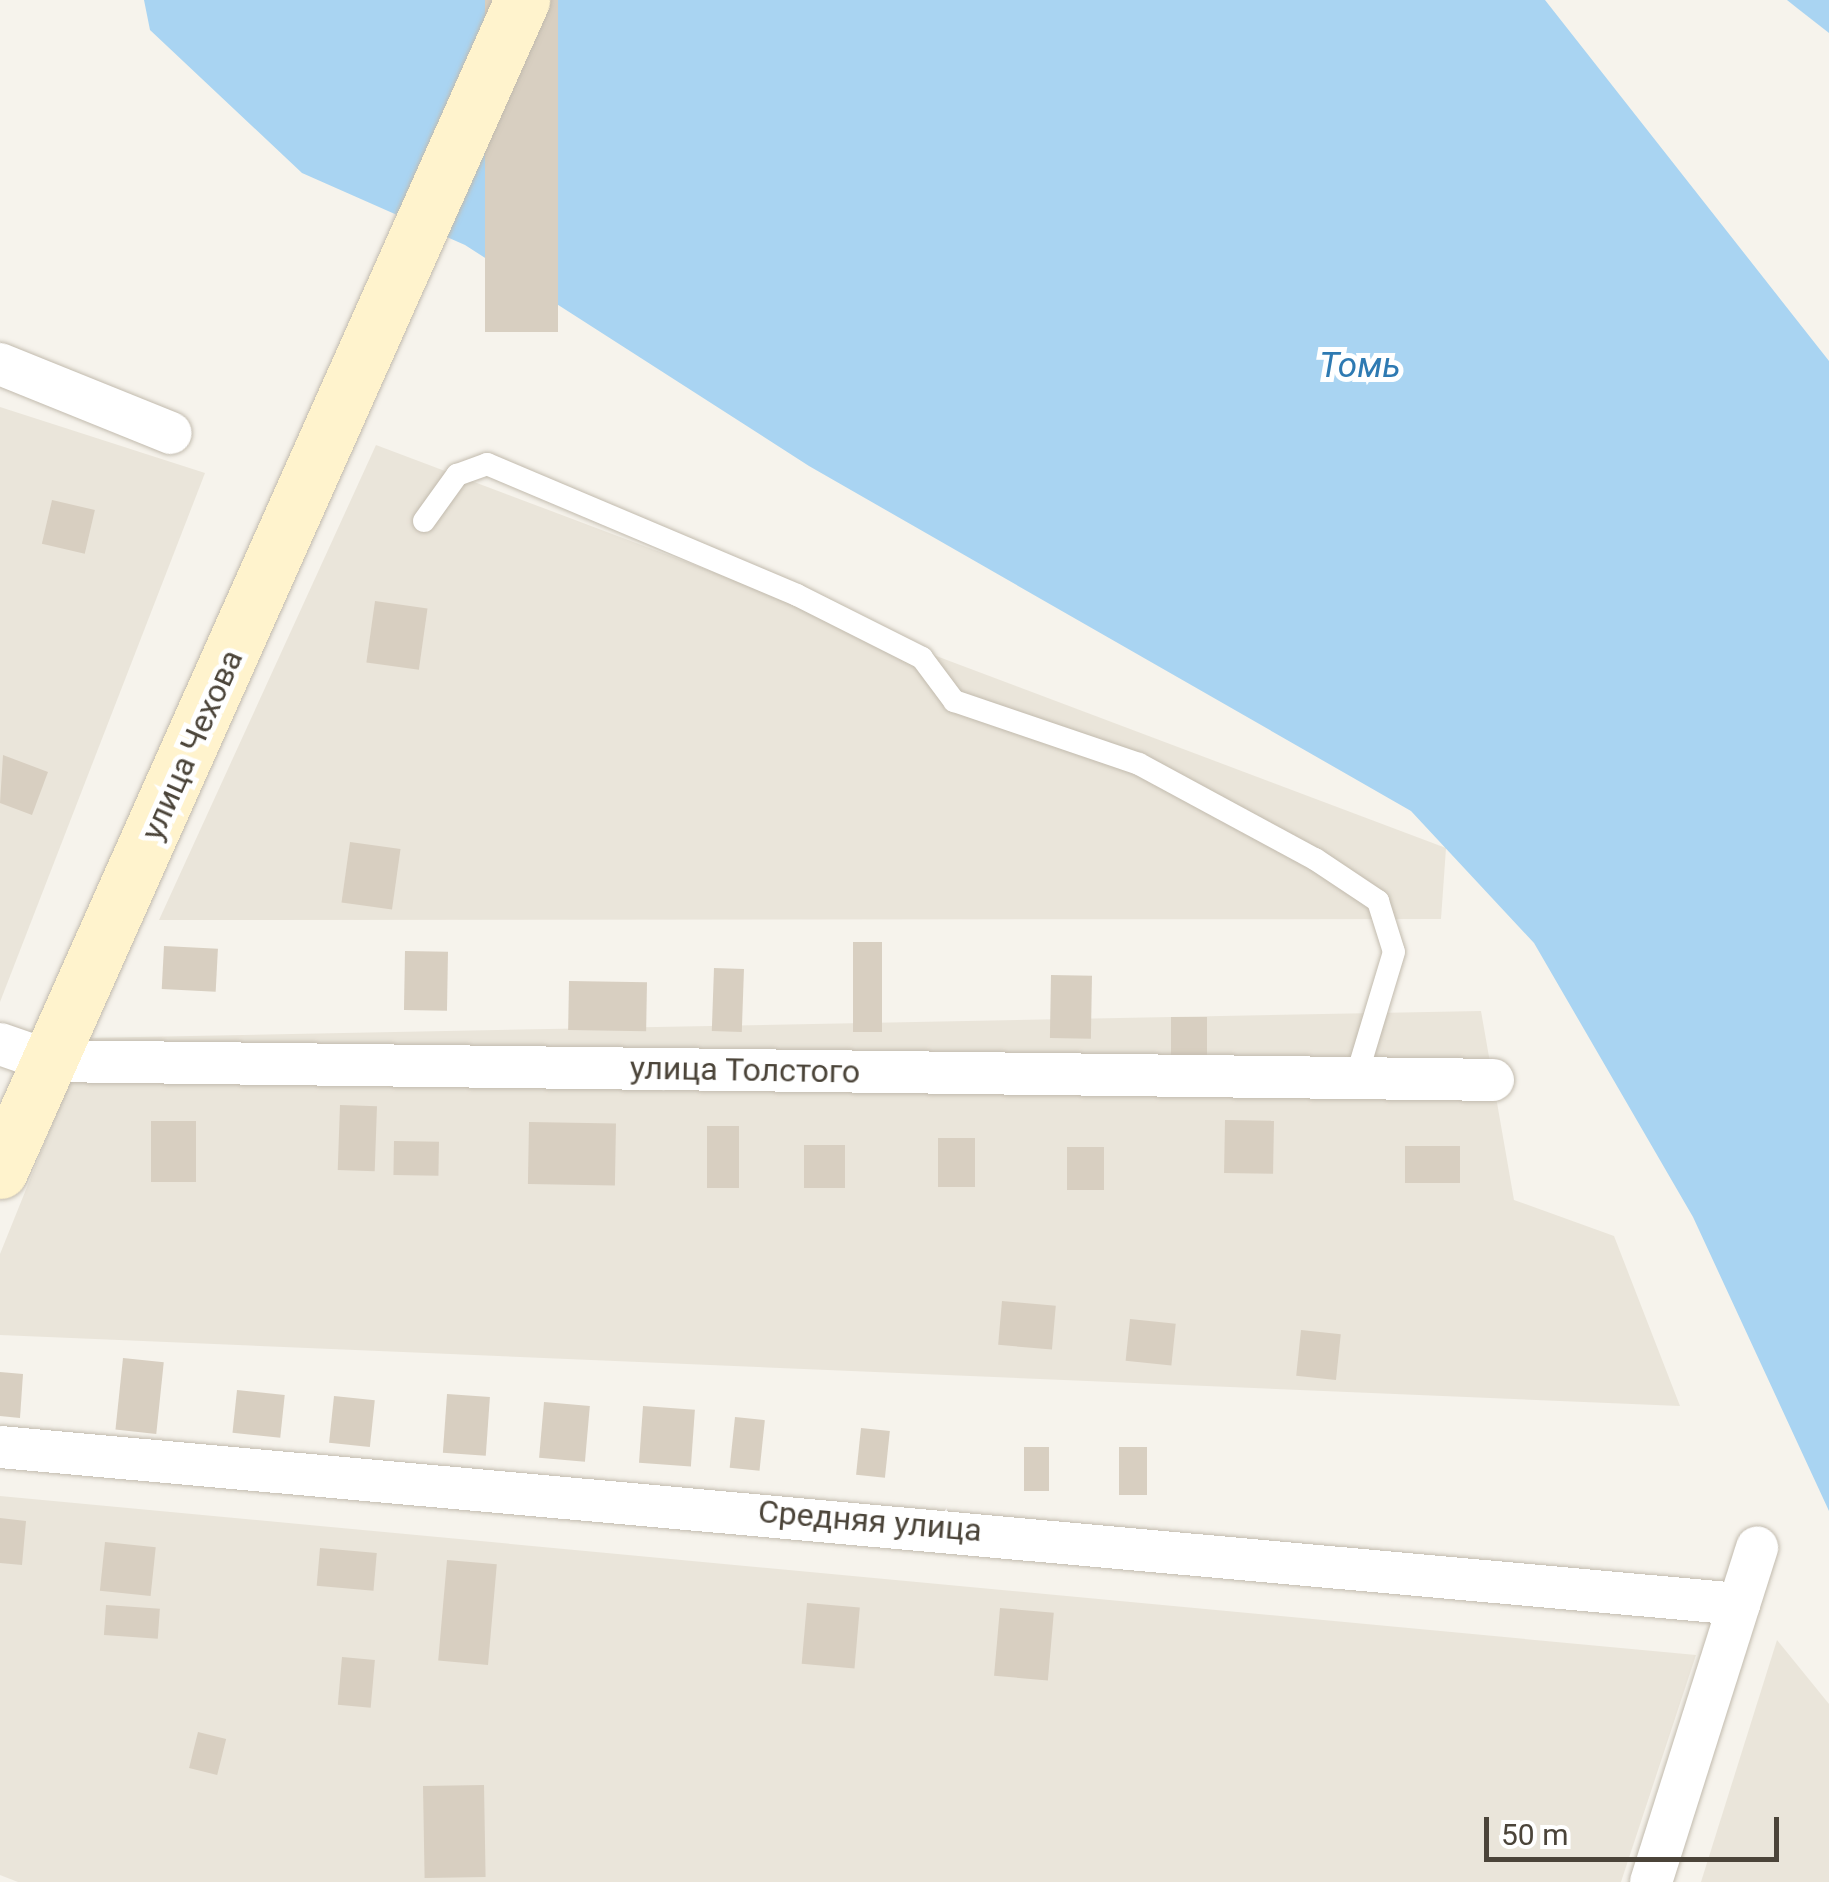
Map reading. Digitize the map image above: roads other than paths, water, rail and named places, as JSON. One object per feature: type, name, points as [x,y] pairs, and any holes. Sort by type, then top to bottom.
[{"type":"main road","name":"улица Чехова","points":[[0,1171],[25,1052],[384,318],[522,0]]},
{"type":"street","points":[[0,364],[171,433]]},
{"type":"street","name":"улица Толстого","points":[[25,1052],[1493,1080]]},
{"type":"street","name":"Средняя улица","points":[[0,1448],[1739,1604]]},
{"type":"street","points":[[1651,1882],[1757,1546]]},
{"type":"lane","points":[[424,521],[457,475],[487,464],[798,596],[922,658],[954,701],[1140,764],[1315,859],[1378,901],[1394,952],[1356,1078]]},
{"type":"water","name":"Томь","points":[[144,0],[1545,0],[1829,361],[1829,1511],[1693,1217],[1534,943],[1411,811],[809,466],[465,245],[302,173],[150,30]]},
{"type":"water","points":[[1787,0],[1829,0],[1829,33],[1797,8]]}]
